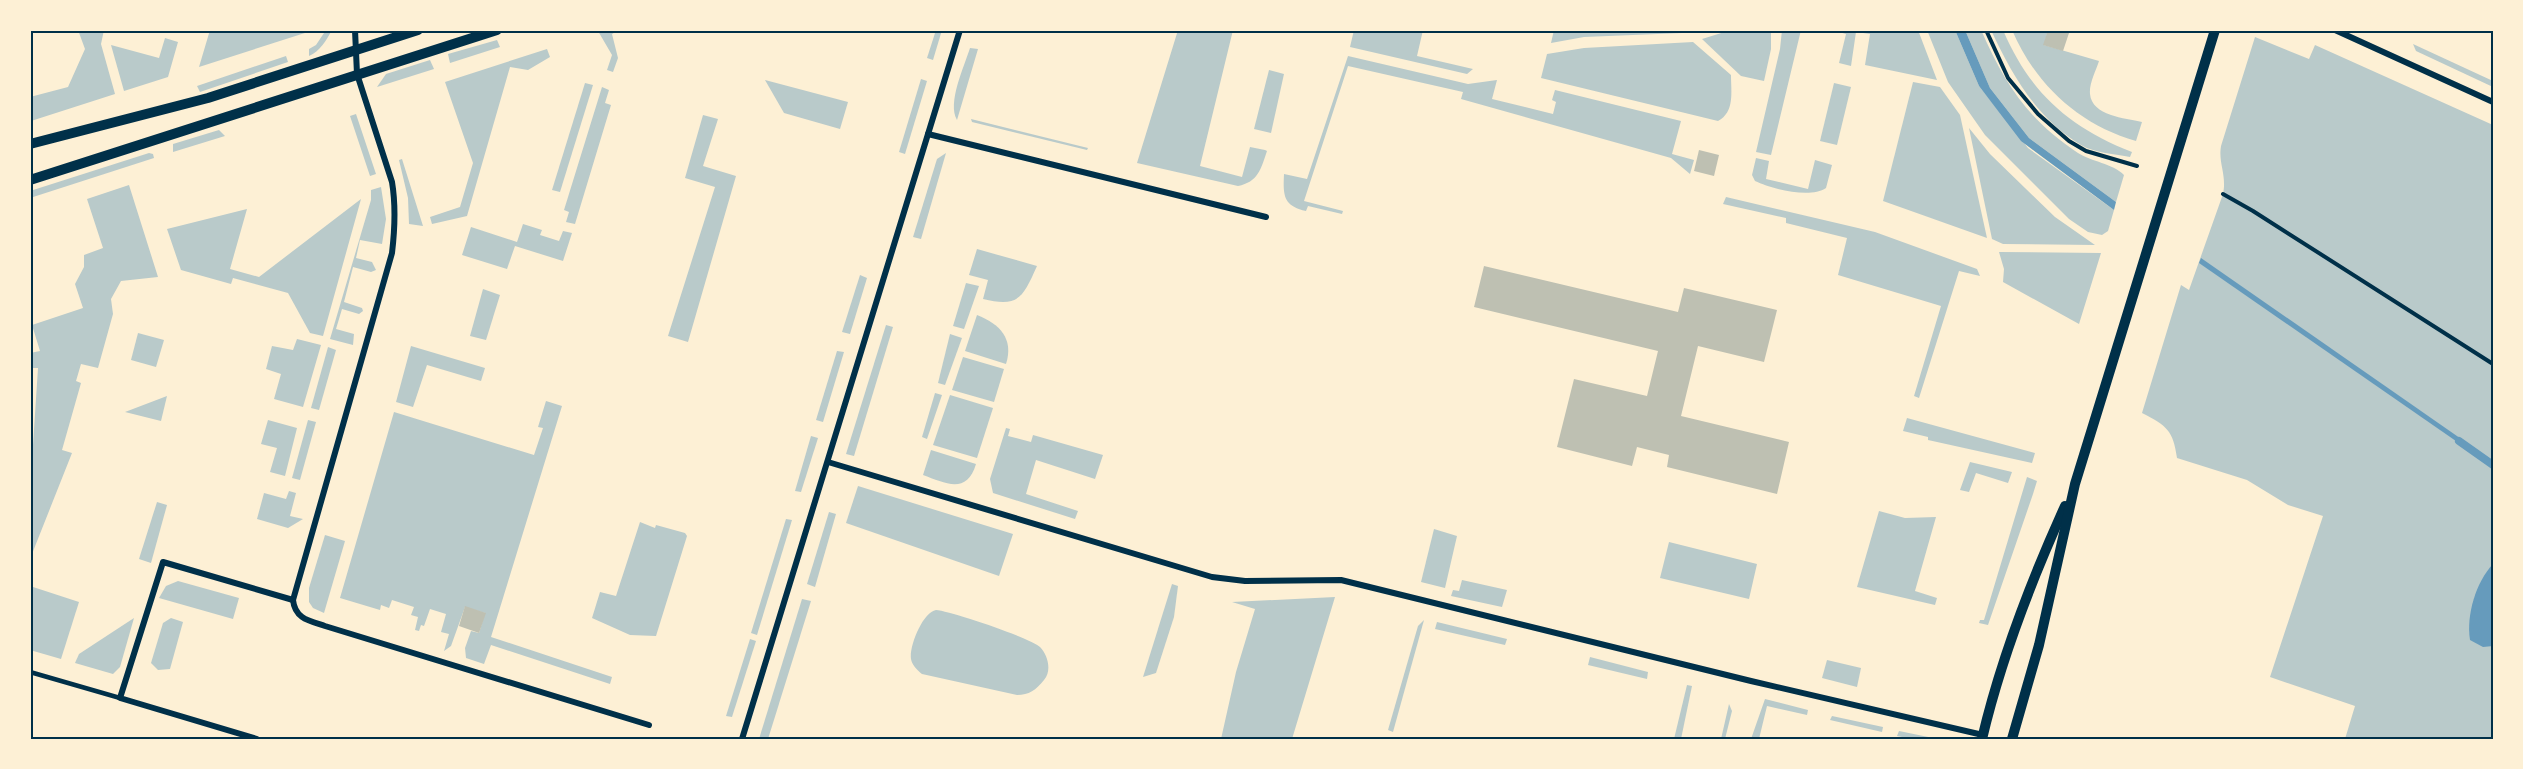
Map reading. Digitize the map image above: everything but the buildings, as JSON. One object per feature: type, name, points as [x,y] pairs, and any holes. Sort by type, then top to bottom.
[{"type":"street","points":[[355,30],[357,74],[392,182],[396,213],[394,240],[293,600],[297,614],[305,620],[649,725]]},
{"type":"street","points":[[30,144],[208,98],[418,30]]},
{"type":"street","points":[[30,180],[497,30]]},
{"type":"street","points":[[742,739],[960,30]]},
{"type":"street","points":[[2012,739],[2039,645],[2075,484],[2215,30]]},
{"type":"street","points":[[2335,30],[2493,102]]},
{"type":"street","points":[[928,134],[1266,217]]},
{"type":"street","points":[[828,462],[1200,575],[1245,581],[1341,580],[1982,737],[2019,615],[2075,484]]},
{"type":"street","points":[[257,739],[120,698],[163,562],[293,600]]},
{"type":"lane","points":[[30,672],[120,698]]},
{"type":"path","points":[[1986,30],[2008,78],[2038,114],[2068,141],[2086,151],[2137,166]]},
{"type":"path","points":[[2223,194],[2493,363]]},
{"type":"shaded area","points":[[78,30],[104,30],[101,44],[115,94],[31,121],[30,97],[68,87],[85,49]]},
{"type":"shaded area","points":[[210,30],[230,32],[231,30],[306,30],[308,32],[199,67]]},
{"type":"shaded area","points":[[326,30],[332,30],[320,48],[309,56],[309,49],[316,45]]},
{"type":"shaded area","points":[[619,30],[612,34],[618,58],[613,72],[607,70],[612,55],[598,31]]},
{"type":"shaded area","points":[[936,30],[942,30],[933,60],[927,58]]},
{"type":"shaded area","points":[[1178,30],[1233,30],[1200,166],[1242,177],[1250,147],[1267,151],[1258,174],[1245,184],[1238,186],[1137,163]]},
{"type":"shaded area","points":[[1354,30],[1423,30],[1417,56],[1473,69],[1467,74],[1350,47]]},
{"type":"shaded area","points":[[1554,30],[1685,30],[1682,33],[1584,37],[1551,43]]},
{"type":"shaded area","points":[[1731,30],[1771,30],[1771,49],[1764,81],[1741,76],[1702,39]]},
{"type":"shaded area","points":[[1782,30],[1801,30],[1771,155],[1756,152],[1780,49]]},
{"type":"shaded area","points":[[1840,30],[1918,30],[1937,80],[1865,65],[1870,34],[1856,32],[1851,66],[1839,63],[1846,34],[1839,32]]},
{"type":"shaded area","points":[[1927,30],[1955,30],[1979,86],[2028,148],[2114,210],[2108,231],[2102,235],[2088,232],[2069,219],[1985,135],[1948,82]]},
{"type":"shaded area","points":[[1965,30],[1981,30],[2009,84],[2019,99],[2045,127],[2078,153],[2114,168],[2124,175],[2116,202],[2029,138],[1990,88]]},
{"type":"shaded area","points":[[1991,30],[2003,30],[2026,72],[2054,105],[2089,131],[2132,152],[2130,157],[2086,148],[2051,122],[2027,95]]},
{"type":"shaded area","points":[[2012,30],[2048,30],[2044,45],[2099,61],[2091,86],[2092,101],[2110,115],[2142,122],[2136,141],[2096,124],[2061,100],[2033,68]]},
{"type":"shaded area","points":[[2255,37],[2309,59],[2315,45],[2493,125],[2493,739],[2345,739],[2355,706],[2270,677],[2323,516],[2288,505],[2247,480],[2177,458],[2171,435],[2163,426],[2142,413],[2181,285],[2189,290],[2223,194],[2221,146]]},
{"type":"shaded area","points":[[165,38],[178,42],[168,77],[124,91],[111,45],[159,58]]},
{"type":"shaded area","points":[[497,40],[500,47],[450,63],[448,54]]},
{"type":"shaded area","points":[[1693,42],[1731,75],[1730,107],[1718,121],[1541,78],[1547,54],[1584,48]]},
{"type":"shaded area","points":[[2413,44],[2493,81],[2493,87],[2416,51]]},
{"type":"shaded area","points":[[970,48],[978,49],[957,120],[954,113],[955,95]]},
{"type":"shaded area","points":[[547,49],[550,57],[528,70],[510,67],[467,216],[432,224],[430,217],[460,207],[473,163],[445,82]]},
{"type":"shaded area","points":[[286,56],[288,62],[200,92],[197,86]]},
{"type":"shaded area","points":[[1348,56],[1468,84],[1497,80],[1492,99],[1553,114],[1556,102],[1552,100],[1555,90],[1681,121],[1672,154],[1694,160],[1690,174],[1671,158],[1461,99],[1463,92],[1348,66],[1304,201],[1343,211],[1342,214],[1308,206],[1306,211],[1298,209],[1289,203],[1284,194],[1284,174],[1307,179]]},
{"type":"shaded area","points":[[430,60],[434,69],[377,87],[386,74]]},
{"type":"shaded area","points":[[1269,70],[1284,74],[1271,133],[1254,129]]},
{"type":"shaded area","points":[[921,79],[927,81],[905,154],[899,152]]},
{"type":"shaded area","points":[[765,80],[848,102],[840,129],[784,113]]},
{"type":"shaded area","points":[[1913,82],[1940,87],[1960,115],[1987,238],[1883,201]]},
{"type":"shaded area","points":[[585,83],[593,85],[560,192],[552,190]]},
{"type":"shaded area","points":[[1834,83],[1851,87],[1837,145],[1820,141]]},
{"type":"shaded area","points":[[602,87],[609,90],[605,103],[611,105],[575,224],[566,222],[569,212],[564,210]]},
{"type":"shaded area","points":[[356,114],[376,174],[370,176],[350,116]]},
{"type":"shaded area","points":[[703,115],[718,119],[703,166],[736,176],[688,342],[668,336],[715,187],[685,178]]},
{"type":"shaded area","points":[[971,119],[1088,148],[1087,150],[972,122]]},
{"type":"shaded area","points":[[1969,128],[1990,154],[2055,217],[2095,245],[2003,244],[1992,239]]},
{"type":"shaded area","points":[[219,130],[225,136],[173,152],[173,144]]},
{"type":"shaded area","points":[[149,153],[153,154],[154,158],[30,198],[30,191]]},
{"type":"shaded area","points":[[946,153],[921,239],[913,237],[937,159]]},
{"type":"shaded area","points":[[1756,158],[1769,161],[1766,179],[1808,189],[1815,160],[1832,165],[1826,188],[1811,193],[1801,193],[1781,190],[1755,181],[1752,175]]},
{"type":"shaded area","points":[[402,159],[423,226],[409,224],[408,198],[399,160]]},
{"type":"shaded area","points":[[129,185],[158,277],[121,281],[111,299],[113,314],[98,368],[81,364],[76,381],[81,383],[62,450],[72,453],[30,559],[30,456],[33,445],[38,368],[30,368],[30,353],[40,351],[32,325],[83,308],[75,284],[84,267],[84,255],[103,248],[87,199]]},
{"type":"shaded area","points":[[381,187],[386,219],[382,244],[360,240],[356,258],[372,262],[376,270],[371,272],[353,267],[344,302],[362,308],[363,311],[359,314],[342,309],[336,329],[354,334],[353,345],[330,339],[371,200],[371,190]]},
{"type":"shaded area","points":[[1726,197],[1875,232],[1977,269],[1980,276],[1959,271],[1919,398],[1914,396],[1941,306],[1838,275],[1847,238],[1786,223],[1786,218],[1723,204]]},
{"type":"shaded area","points":[[361,199],[323,336],[310,333],[288,293],[233,278],[231,284],[181,270],[167,229],[247,209],[230,269],[259,277]]},
{"type":"shaded area","points":[[523,224],[542,230],[540,235],[559,241],[563,231],[572,233],[563,261],[515,246],[507,269],[462,255],[471,227],[517,242]]},
{"type":"shaded area","points":[[977,249],[1037,266],[1028,286],[1018,298],[1005,302],[983,299],[988,280],[969,275]]},
{"type":"shaded area","points":[[1999,252],[2101,253],[2079,324],[2003,282],[2004,269]]},
{"type":"shaded area","points":[[860,275],[867,278],[850,334],[842,332]]},
{"type":"shaded area","points":[[966,283],[979,286],[964,329],[953,326]]},
{"type":"shaded area","points":[[483,289],[500,295],[486,340],[470,336]]},
{"type":"shaded area","points":[[977,315],[992,323],[1003,334],[1008,347],[1006,364],[965,351]]},
{"type":"shaded area","points":[[886,325],[893,327],[854,456],[846,454]]},
{"type":"shaded area","points":[[138,333],[164,340],[156,367],[131,360]]},
{"type":"shaded area","points":[[950,334],[962,338],[945,385],[938,383]]},
{"type":"shaded area","points":[[297,339],[321,345],[303,407],[274,399],[281,374],[266,369],[272,346],[293,350]]},
{"type":"shaded area","points":[[411,346],[485,368],[481,381],[427,365],[413,407],[396,402]]},
{"type":"shaded area","points":[[328,347],[336,350],[319,410],[311,408]]},
{"type":"shaded area","points":[[837,351],[844,352],[823,422],[816,420]]},
{"type":"shaded area","points":[[963,357],[1004,369],[994,402],[952,390]]},
{"type":"shaded area","points":[[935,393],[942,395],[927,439],[922,437]]},
{"type":"shaded area","points":[[950,395],[993,408],[977,458],[933,445]]},
{"type":"shaded area","points":[[167,396],[161,421],[125,412]]},
{"type":"shaded area","points":[[546,401],[562,406],[491,637],[612,677],[610,684],[491,645],[484,664],[466,658],[465,648],[471,631],[479,633],[485,613],[465,607],[451,646],[444,651],[449,634],[441,632],[446,614],[430,609],[424,626],[421,625],[419,631],[415,630],[418,617],[411,615],[414,607],[392,600],[389,608],[381,605],[380,610],[340,598],[394,412],[534,455],[543,428],[538,427]]},
{"type":"shaded area","points":[[1907,418],[2035,453],[2032,463],[1928,440],[1928,437],[1903,431]]},
{"type":"shaded area","points":[[268,420],[297,428],[285,476],[270,472],[277,448],[261,444]]},
{"type":"shaded area","points":[[308,420],[316,422],[300,480],[292,478]]},
{"type":"shaded area","points":[[1006,428],[1010,429],[1008,436],[1031,442],[1033,435],[1103,455],[1095,479],[1036,460],[1026,494],[1078,511],[1075,519],[993,493],[990,479]]},
{"type":"shaded area","points":[[811,436],[818,438],[801,492],[795,491]]},
{"type":"shaded area","points":[[931,450],[976,464],[972,474],[967,480],[954,484],[923,475]]},
{"type":"shaded area","points":[[1970,462],[2012,472],[2008,483],[1976,473],[1969,492],[1960,490]]},
{"type":"shaded area","points":[[2027,477],[2037,481],[2033,494],[1988,625],[1979,623],[1980,620],[1984,620]]},
{"type":"shaded area","points":[[858,486],[1013,534],[999,576],[846,523]]},
{"type":"shaded area","points":[[289,491],[296,493],[290,516],[303,519],[288,528],[257,519],[264,493],[286,499]]},
{"type":"shaded area","points":[[157,502],[167,505],[151,563],[139,559]]},
{"type":"shaded area","points":[[1879,511],[1905,518],[1936,517],[1915,591],[1937,598],[1935,605],[1857,587]]},
{"type":"shaded area","points":[[829,512],[836,514],[815,587],[807,584]]},
{"type":"shaded area","points":[[786,519],[792,520],[757,635],[751,633]]},
{"type":"shaded area","points":[[640,522],[655,528],[656,525],[685,533],[687,536],[656,636],[630,635],[592,618],[600,592],[616,596]]},
{"type":"shaded area","points":[[1434,529],[1457,536],[1445,588],[1421,582]]},
{"type":"shaded area","points":[[325,535],[345,541],[324,613],[313,608],[309,602],[309,588]]},
{"type":"shaded area","points":[[1669,542],[1757,564],[1749,599],[1660,578]]},
{"type":"shaded area","points":[[1462,580],[1507,590],[1502,607],[1451,596],[1453,590],[1459,591]]},
{"type":"shaded area","points":[[178,581],[239,598],[233,619],[159,598],[166,586]]},
{"type":"shaded area","points":[[1172,584],[1178,586],[1174,617],[1156,673],[1143,677]]},
{"type":"shaded area","points":[[30,586],[79,602],[61,659],[30,650]]},
{"type":"shaded area","points":[[1335,597],[1292,739],[1221,739],[1236,672],[1255,609],[1232,602]]},
{"type":"shaded area","points":[[802,599],[811,601],[768,739],[759,739]]},
{"type":"shaded area","points":[[936,610],[990,626],[1034,643],[1043,650],[1047,659],[1046,676],[1032,691],[1017,695],[922,674],[912,661],[912,646],[926,617]]},
{"type":"shaded area","points":[[134,618],[120,667],[113,674],[75,663],[79,654]]},
{"type":"shaded area","points":[[171,618],[183,622],[170,669],[158,670],[151,663],[163,623]]},
{"type":"shaded area","points":[[1424,620],[1393,732],[1388,730],[1418,626]]},
{"type":"shaded area","points":[[1437,622],[1507,639],[1505,645],[1435,629]]},
{"type":"shaded area","points":[[750,639],[756,641],[732,717],[726,716]]},
{"type":"shaded area","points":[[1590,657],[1648,672],[1647,679],[1588,665]]},
{"type":"shaded area","points":[[1827,660],[1861,668],[1857,687],[1822,678]]},
{"type":"shaded area","points":[[1687,685],[1692,686],[1681,739],[1674,739]]},
{"type":"shaded area","points":[[1765,699],[1808,710],[1807,715],[1767,706],[1759,739],[1751,739]]},
{"type":"shaded area","points":[[1729,704],[1732,711],[1725,739],[1721,739]]},
{"type":"shaded area","points":[[1832,716],[1883,727],[1882,732],[1830,720]]},
{"type":"shaded area","points":[[1899,731],[1938,739],[1912,739],[1897,736]]},
{"type":"water","points":[[1955,30],[1965,30],[1990,88],[2029,138],[2116,202],[2114,210],[2021,141],[1979,86]]},
{"type":"water","points":[[2201,258],[2467,443],[2466,448],[2199,263]]},
{"type":"water","points":[[2493,564],[2493,646],[2483,647],[2470,640],[2471,610],[2477,589]]},
{"type":"waterway","points":[[2459,441],[2493,465]]}]
